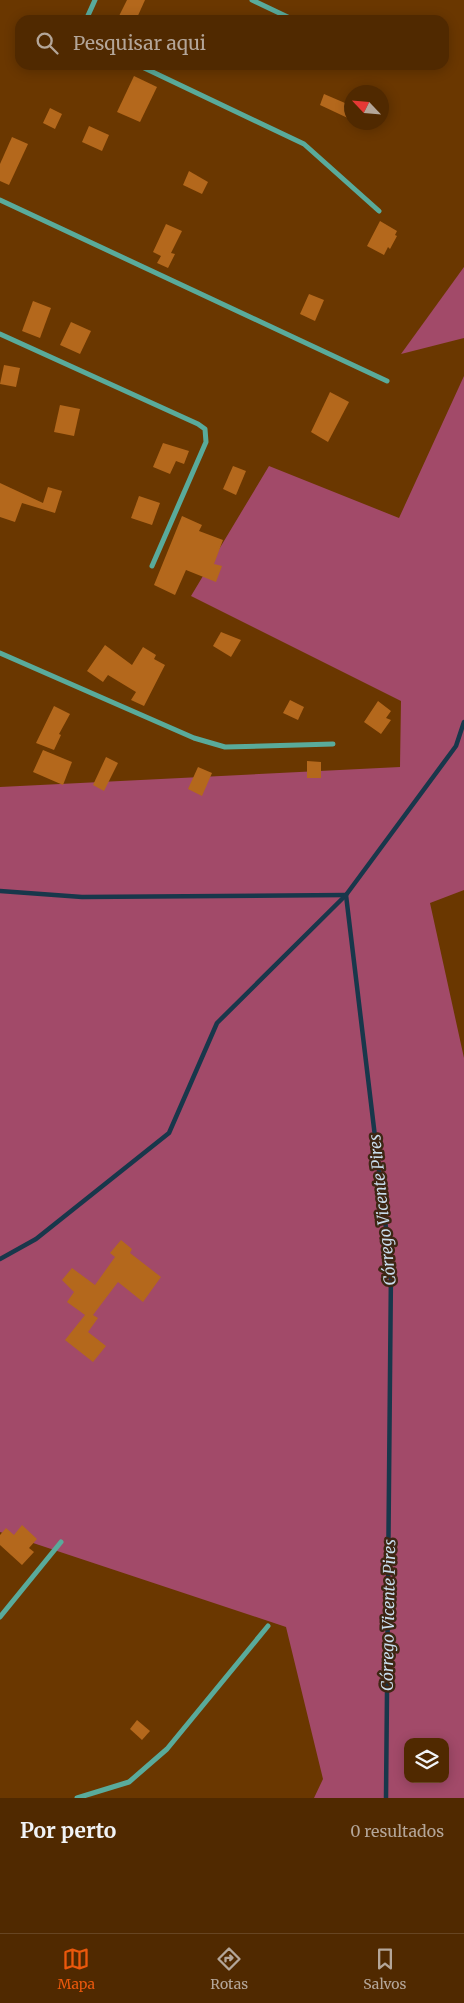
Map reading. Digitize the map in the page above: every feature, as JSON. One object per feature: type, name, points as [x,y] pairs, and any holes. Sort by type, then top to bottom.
[{"type":"street","points":[[88,15],[95,0]]},
{"type":"street","points":[[252,0],[284,15]]},
{"type":"street","points":[[149,70],[304,144],[379,211]]},
{"type":"street","points":[[0,200],[387,381]]},
{"type":"street","points":[[0,334],[198,424],[205,429],[206,442],[152,566]]},
{"type":"street","points":[[0,653],[194,738],[225,747],[333,744]]},
{"type":"street","points":[[0,1617],[61,1542]]},
{"type":"street","points":[[77,1798],[129,1782],[167,1749],[268,1626]]},
{"type":"shaded area","points":[[464,267],[464,338],[401,354]]},
{"type":"shaded area","points":[[464,376],[464,890],[430,903],[464,1058],[464,1798],[314,1798],[323,1779],[286,1627],[0,1532],[0,787],[400,767],[401,701],[191,596],[269,466],[399,518]]},
{"type":"building","points":[[127,0],[145,0],[138,15],[120,15]]},
{"type":"building","points":[[134,76],[157,87],[140,122],[117,112]]},
{"type":"building","points":[[324,94],[344,103],[344,116],[320,105]]},
{"type":"building","points":[[50,108],[62,114],[55,129],[43,123]]},
{"type":"building","points":[[89,126],[109,135],[102,151],[82,142]]},
{"type":"building","points":[[12,137],[28,144],[9,185],[0,181],[0,164]]},
{"type":"building","points":[[189,171],[208,182],[202,194],[183,185]]},
{"type":"building","points":[[380,221],[397,231],[395,235],[397,236],[390,249],[388,247],[384,255],[367,246]]},
{"type":"building","points":[[166,224],[182,231],[171,253],[175,254],[168,268],[157,263],[161,256],[153,252]]},
{"type":"building","points":[[309,294],[324,300],[315,321],[300,314]]},
{"type":"building","points":[[33,301],[51,308],[40,338],[22,331]]},
{"type":"building","points":[[71,322],[91,331],[80,354],[60,345]]},
{"type":"building","points":[[4,365],[20,368],[16,387],[0,384]]},
{"type":"building","points":[[330,392],[349,402],[328,442],[311,432]]},
{"type":"building","points":[[60,405],[80,409],[74,436],[54,432]]},
{"type":"building","points":[[163,443],[189,451],[184,464],[176,461],[170,474],[153,467]]},
{"type":"building","points":[[233,466],[246,471],[236,495],[223,489]]},
{"type":"building","points":[[0,483],[43,503],[48,487],[62,491],[55,513],[22,503],[15,522],[0,517]]},
{"type":"building","points":[[139,496],[160,503],[152,525],[131,518]]},
{"type":"building","points":[[182,516],[202,525],[199,531],[223,540],[214,564],[222,566],[216,582],[186,570],[175,595],[154,585]]},
{"type":"building","points":[[221,632],[241,640],[231,657],[213,646]]},
{"type":"building","points":[[105,645],[132,665],[143,647],[156,655],[154,659],[165,665],[144,706],[131,700],[136,692],[108,675],[103,682],[87,671]]},
{"type":"building","points":[[290,700],[304,707],[298,720],[283,713]]},
{"type":"building","points":[[378,701],[391,711],[386,718],[391,720],[381,734],[364,722]]},
{"type":"building","points":[[54,706],[70,714],[59,734],[61,735],[54,750],[36,743]]},
{"type":"building","points":[[43,750],[72,762],[63,785],[33,772]]},
{"type":"building","points":[[106,757],[118,763],[104,791],[93,785]]},
{"type":"building","points":[[307,761],[321,762],[321,778],[307,778]]},
{"type":"building","points":[[198,767],[212,773],[202,796],[188,789]]},
{"type":"building","points":[[121,1240],[132,1249],[130,1253],[161,1277],[143,1302],[118,1282],[93,1315],[98,1318],[88,1332],[106,1346],[93,1362],[65,1340],[85,1315],[67,1302],[74,1292],[62,1280],[72,1268],[95,1285],[115,1257],[110,1253]]},
{"type":"building","points":[[22,1525],[37,1539],[29,1548],[34,1552],[22,1565],[0,1545],[0,1535],[6,1528],[14,1535]]},
{"type":"building","points":[[137,1720],[150,1731],[142,1740],[130,1729]]},
{"type":"waterway","name":"Córrego Vicente Pires","points":[[386,1798],[391,1270],[346,895],[456,746],[464,722]]},
{"type":"waterway","points":[[0,891],[82,897],[346,895]]},
{"type":"waterway","points":[[0,1259],[36,1239],[169,1133],[217,1023],[346,895]]}]
